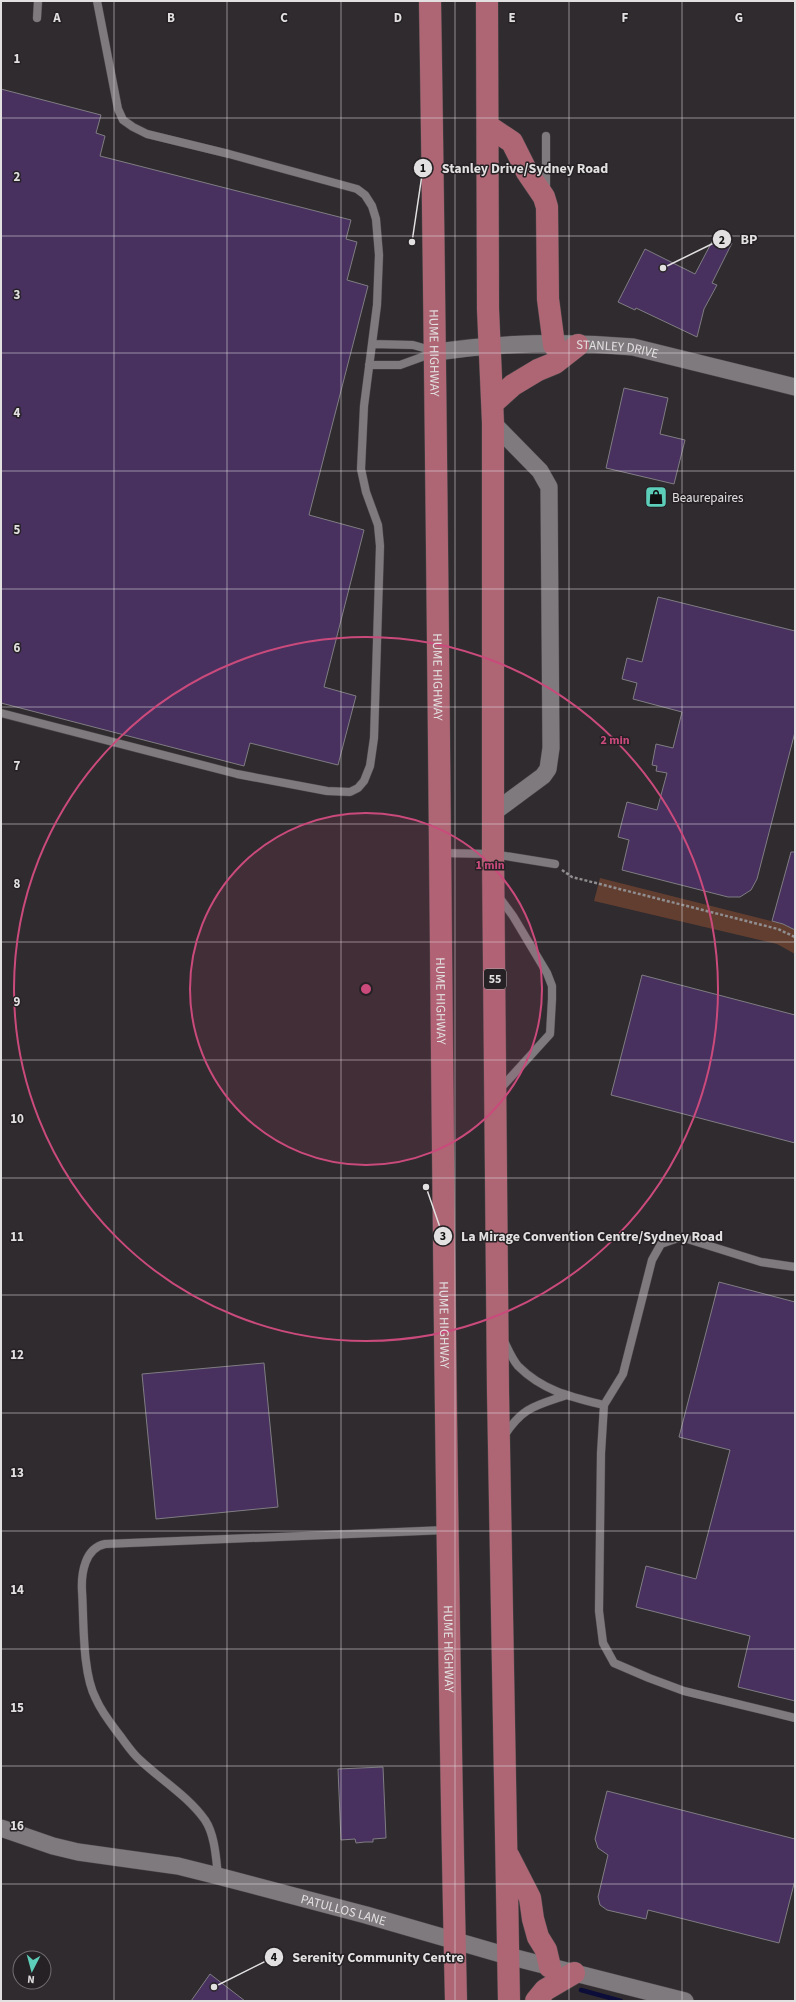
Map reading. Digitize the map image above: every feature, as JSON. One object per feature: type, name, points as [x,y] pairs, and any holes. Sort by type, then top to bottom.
[{"type":"highway","name":"HUME HIGHWAY","points":[[430,1],[436,352],[439,853],[456,2001]]},
{"type":"highway","name":"55","points":[[487,1],[490,345],[493,413],[493,854],[498,1444],[509,2001]]},
{"type":"highway","points":[[488,126],[512,142],[527,172],[544,197],[546,207],[548,299],[554,345]]},
{"type":"highway","points":[[493,413],[513,385],[538,370],[555,363],[578,345]]},
{"type":"highway","points":[[507,1852],[530,1898],[533,1919],[538,1937],[546,1950],[550,1967]]},
{"type":"highway","points":[[536,2001],[545,1990],[574,1973]]},
{"type":"street","name":"STANLEY DRIVE","points":[[436,352],[490,345],[608,345],[653,351],[795,387]]},
{"type":"street","points":[[493,413],[540,471],[548,487],[551,748],[548,769],[543,776],[493,813]]},
{"type":"street","name":"PATULLOS LANE","points":[[1,1828],[52,1846],[78,1852],[178,1866],[218,1876],[366,1915],[508,1956],[685,2001]]},
{"type":"lane","points":[[37,18],[38,1]]},
{"type":"lane","points":[[1,713],[279,783],[327,792],[350,792],[358,788],[364,781],[370,766],[374,738],[379,577],[378,525],[366,492],[361,469],[364,406],[377,305],[379,255],[376,219],[372,206],[365,195],[357,189],[229,154],[147,134],[123,120],[118,109],[97,1]]},
{"type":"lane","points":[[546,136],[546,207]]},
{"type":"lane","points":[[372,344],[413,345],[436,352]]},
{"type":"lane","points":[[369,365],[400,365],[412,362],[436,352]]},
{"type":"lane","points":[[439,853],[493,854],[555,864]]},
{"type":"lane","points":[[494,890],[513,916],[547,973],[552,986],[550,1034],[496,1093]]},
{"type":"lane","points":[[795,1267],[761,1262],[681,1237],[661,1244],[652,1260],[623,1374],[604,1405],[601,1453],[599,1611],[603,1643],[614,1663],[684,1691],[795,1718]]},
{"type":"lane","points":[[497,1328],[517,1365],[540,1384],[564,1396],[604,1405]]},
{"type":"lane","points":[[498,1444],[515,1418],[533,1407],[564,1396]]},
{"type":"lane","points":[[218,1876],[211,1833],[205,1820],[169,1784],[139,1760],[111,1724],[95,1698],[90,1682],[84,1641],[82,1582],[89,1553],[98,1545],[105,1544],[449,1530]]},
{"type":"path","points":[[555,864],[572,877],[778,929],[795,937]]},
{"type":"shaded area","points":[[600,878],[783,924],[795,930],[795,954],[777,944],[594,901]]},
{"type":"building","points":[[1,89],[101,115],[96,133],[105,136],[100,156],[351,220],[346,239],[357,242],[347,280],[368,286],[309,515],[364,530],[324,687],[356,696],[338,765],[250,743],[244,766],[1,703]]},
{"type":"building","points":[[716,234],[732,243],[712,283],[717,285],[704,309],[697,337],[636,308],[635,310],[618,302],[645,249],[695,274]]},
{"type":"building","points":[[624,388],[668,398],[660,434],[685,440],[674,484],[606,468]]},
{"type":"building","points":[[658,597],[795,631],[795,732],[757,879],[751,890],[740,897],[728,897],[622,870],[629,840],[618,837],[627,802],[657,810],[667,773],[656,771],[657,766],[652,765],[656,744],[673,748],[682,712],[633,699],[637,683],[622,679],[627,658],[642,662]]},
{"type":"building","points":[[791,852],[795,852],[795,930],[783,924],[772,921]]},
{"type":"building","points":[[642,975],[795,1015],[795,1143],[611,1095]]},
{"type":"building","points":[[719,1282],[795,1302],[795,1701],[738,1687],[750,1636],[636,1607],[646,1566],[696,1579],[730,1450],[679,1437]]},
{"type":"building","points":[[264,1363],[278,1507],[156,1519],[142,1374]]},
{"type":"building","points":[[383,1767],[386,1838],[373,1839],[373,1842],[356,1843],[355,1839],[341,1840],[338,1769]]},
{"type":"building","points":[[607,1791],[795,1839],[795,1880],[779,1943],[648,1910],[646,1919],[607,1910],[600,1905],[598,1897],[608,1855],[598,1848],[595,1839]]},
{"type":"building","points":[[210,1974],[245,2001],[191,2001]]},
{"type":"waterway","points":[[581,1990],[621,2001]]},
{"type":"place","name":"Stanley Drive/Sydney Road","points":[[412,242]]},
{"type":"place","name":"BP","points":[[663,268]]},
{"type":"place","name":"Beaurepaires","points":[[656,497]]},
{"type":"place","name":"La Mirage Convention Centre/Sydney Road","points":[[426,1187]]},
{"type":"place","name":"Serenity Community Centre","points":[[214,1987]]}]
